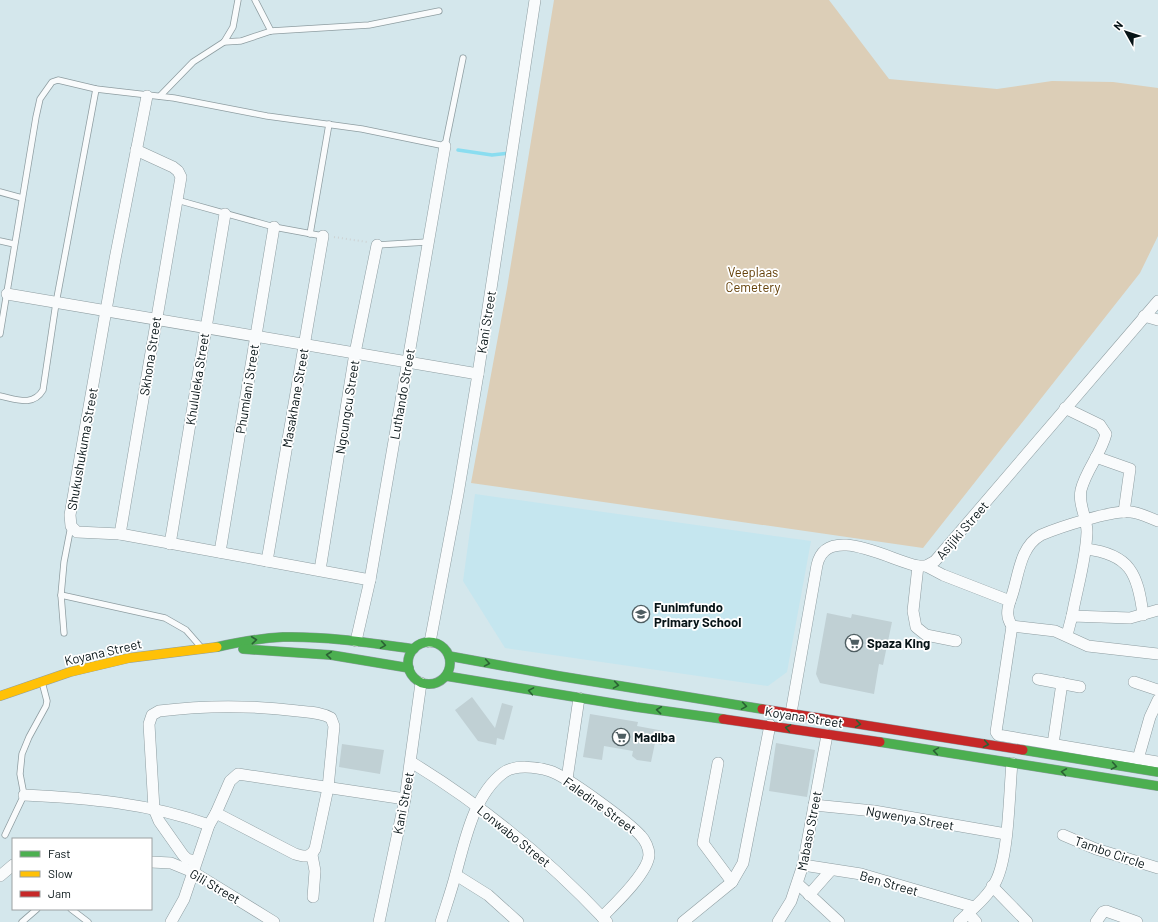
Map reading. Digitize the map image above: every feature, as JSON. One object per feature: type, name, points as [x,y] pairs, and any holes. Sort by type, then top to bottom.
[{"type":"main road","name":"Koyana Street","points":[[0,696],[70,672],[129,658],[216,647],[235,642],[283,637],[356,641],[414,649]]},
{"type":"main road","points":[[430,642],[440,645],[449,656],[449,670],[446,676],[435,684],[421,683],[411,675],[408,668],[410,655],[414,649],[420,644],[430,642]]},
{"type":"main road","name":"Koyana Street","points":[[216,647],[331,655],[408,668]]},
{"type":"main road","name":"Koyana Street","points":[[449,656],[1158,772]]},
{"type":"main road","name":"Koyana Street","points":[[446,676],[579,698],[770,725],[1158,786]]},
{"type":"street","name":"Kani Street","points":[[430,642],[478,374],[534,0]]},
{"type":"street","name":"Shukushukuma Street","points":[[147,96],[70,515],[71,526],[77,532],[120,534],[370,580]]},
{"type":"street","name":"Luthando Street","points":[[356,641],[370,580],[408,362],[427,242],[445,146]]},
{"type":"street","name":"Skhona Street","points":[[120,534],[155,320],[181,177],[178,171],[173,167],[136,150]]},
{"type":"street","name":"Khululeka Street","points":[[170,544],[225,214]]},
{"type":"street","name":"Phumlani Street","points":[[220,552],[274,227]]},
{"type":"street","name":"Masakhane Street","points":[[267,561],[323,236]]},
{"type":"street","name":"Ngcungcu Street","points":[[320,570],[356,353],[377,245]]},
{"type":"street","points":[[3,294],[478,374]]},
{"type":"street","name":"Asijiki Street","points":[[922,566],[934,561],[949,545],[1158,301]]},
{"type":"street","points":[[1144,316],[1158,320]]},
{"type":"street","points":[[1065,408],[1100,425],[1106,434],[1105,440],[1086,477],[1081,492],[1081,503],[1086,521],[1086,549],[1067,635]]},
{"type":"street","points":[[1096,457],[1130,469],[1124,512]]},
{"type":"street","points":[[1158,521],[1138,513],[1124,512],[1046,533],[1033,540],[1024,556],[1007,610],[1008,619],[1012,626],[997,734],[999,736],[1158,762]]},
{"type":"street","points":[[792,713],[817,565],[822,552],[834,545],[849,544],[922,566],[1010,600]]},
{"type":"street","points":[[1086,549],[1110,553],[1130,570],[1138,584],[1143,615]]},
{"type":"street","points":[[922,566],[913,611],[916,627],[926,635],[956,641]]},
{"type":"street","points":[[1072,616],[1118,619],[1130,618],[1158,610]]},
{"type":"street","points":[[1012,626],[1042,629],[1067,635],[1079,644],[1088,646],[1158,654]]},
{"type":"street","points":[[1038,679],[1080,687]]},
{"type":"street","points":[[1134,682],[1158,690]]},
{"type":"street","name":"Kani Street","points":[[379,922],[405,799],[421,683]]},
{"type":"street","points":[[1053,744],[1062,683]]},
{"type":"street","points":[[567,779],[579,698]]},
{"type":"street","points":[[195,867],[183,855],[162,827],[154,809],[148,724],[152,715],[159,711],[220,705],[257,706],[326,715],[333,722],[334,726],[328,788],[315,849],[312,855],[316,870],[313,897]]},
{"type":"street","points":[[1138,759],[1156,707]]},
{"type":"street","points":[[683,922],[732,882],[743,863],[747,850],[770,725]]},
{"type":"street","name":"Mabaso Street","points":[[778,922],[791,901],[798,884],[803,865],[827,735]]},
{"type":"street","name":"Lonwabo Street","points":[[411,762],[477,806],[560,874],[605,919]]},
{"type":"street","points":[[718,763],[703,843],[732,882]]},
{"type":"street","points":[[959,922],[992,886],[1001,866],[1006,834],[1012,763]]},
{"type":"street","name":"Faledine Street","points":[[441,922],[456,875],[466,836],[477,806],[503,773],[515,768],[531,768],[550,771],[567,779],[629,825],[641,836],[647,846],[649,854],[641,873],[605,919]]},
{"type":"street","points":[[170,922],[184,899],[208,825],[216,813],[230,781],[238,774],[405,799]]},
{"type":"street","points":[[24,795],[90,798],[154,809],[182,816],[208,825]]},
{"type":"street","name":"Ngwenya Street","points":[[814,805],[874,812],[1006,834]]},
{"type":"street","points":[[216,813],[295,854],[307,857],[312,855]]},
{"type":"street","name":"Tambo Circle","points":[[1063,835],[1096,849],[1158,868]]},
{"type":"street","name":"Gili Street","points":[[152,862],[172,863],[195,867],[274,922]]},
{"type":"street","name":"Ben Street","points":[[803,865],[874,877],[971,910]]},
{"type":"street","points":[[0,876],[12,866]]},
{"type":"street","points":[[809,895],[831,870]]},
{"type":"street","points":[[456,875],[488,895],[518,922]]},
{"type":"street","points":[[798,884],[839,922]]},
{"type":"street","points":[[992,886],[1027,922]]},
{"type":"street","points":[[971,910],[976,922]]},
{"type":"street","points":[[1096,922],[1103,912],[1106,911],[1137,922]]},
{"type":"lane","points":[[160,96],[193,62],[224,42],[233,27],[238,0]]},
{"type":"lane","points":[[255,0],[271,31]]},
{"type":"lane","points":[[224,42],[241,41],[271,31],[369,25],[439,11]]},
{"type":"lane","points":[[0,334],[3,294],[14,244],[36,117],[40,98],[52,82],[58,80],[96,89],[147,96],[160,96],[267,116],[393,134],[445,146],[463,58]]},
{"type":"lane","points":[[0,396],[28,401],[38,397],[43,390],[56,303],[96,89]]},
{"type":"lane","points":[[310,234],[329,124]]},
{"type":"lane","points":[[0,192],[22,198]]},
{"type":"lane","points":[[176,200],[274,227],[323,236]]},
{"type":"lane","points":[[0,241],[14,244]]},
{"type":"lane","points":[[377,245],[427,242]]},
{"type":"lane","points":[[64,633],[61,595],[64,562],[71,526]]},
{"type":"lane","points":[[61,595],[165,618],[186,630],[201,649]]},
{"type":"lane","points":[[5,835],[24,795],[20,774],[22,754],[29,737],[46,706],[47,701],[41,681]]},
{"type":"lane","points":[[22,922],[36,910]]},
{"type":"lane","points":[[72,910],[88,922]]},
{"type":"path","points":[[323,236],[358,239],[377,245]]},
{"type":"shaded area","name":"Funimfundo Primary School","points":[[475,494],[811,541],[787,672],[768,686],[505,648],[463,581]]},
{"type":"green space","name":"Veeplaas Cemetery","points":[[554,0],[829,0],[889,79],[997,89],[1052,81],[1113,82],[1158,88],[1158,236],[1140,273],[923,548],[471,483],[507,288]]},
{"type":"building","name":"Spaza King","points":[[827,613],[851,618],[852,614],[892,622],[883,665],[879,664],[874,694],[820,683],[816,674]]},
{"type":"building","points":[[472,697],[495,728],[502,703],[513,706],[504,740],[497,738],[496,745],[478,741],[455,710]]},
{"type":"building","points":[[590,714],[638,722],[637,726],[664,731],[662,745],[655,743],[651,762],[637,760],[632,756],[633,751],[604,746],[602,760],[583,757]]},
{"type":"building","points":[[776,743],[815,750],[807,797],[769,791]]},
{"type":"building","points":[[342,744],[384,750],[380,774],[339,767]]},
{"type":"waterway","points":[[458,150],[492,155],[510,153]]},
{"type":"traffic: fast","points":[[217,647],[266,638],[299,637],[349,640],[414,649]]},
{"type":"traffic: fast","points":[[425,642],[433,642],[444,648],[450,659],[450,663],[450,667],[444,678],[433,684],[425,684],[414,678],[408,667],[408,659],[414,648],[425,642]]},
{"type":"traffic: fast","points":[[243,649],[331,655],[409,668]]},
{"type":"traffic: fast","points":[[449,656],[559,676],[762,709]]},
{"type":"traffic: fast","points":[[446,676],[636,707],[723,719]]},
{"type":"traffic: fast","points":[[880,742],[1158,786]]},
{"type":"traffic: fast","points":[[1023,750],[1158,772]]},
{"type":"traffic: slow","points":[[0,696],[70,672],[129,658],[217,647]]},
{"type":"traffic: jam","points":[[762,709],[1023,750]]},
{"type":"traffic: jam","points":[[723,719],[880,742]]},
{"type":"place","name":"Funimfundo Primary School","points":[[641,614]]},
{"type":"place","name":"Spaza King","points":[[854,643]]},
{"type":"place","name":"Madiba","points":[[621,737]]}]
